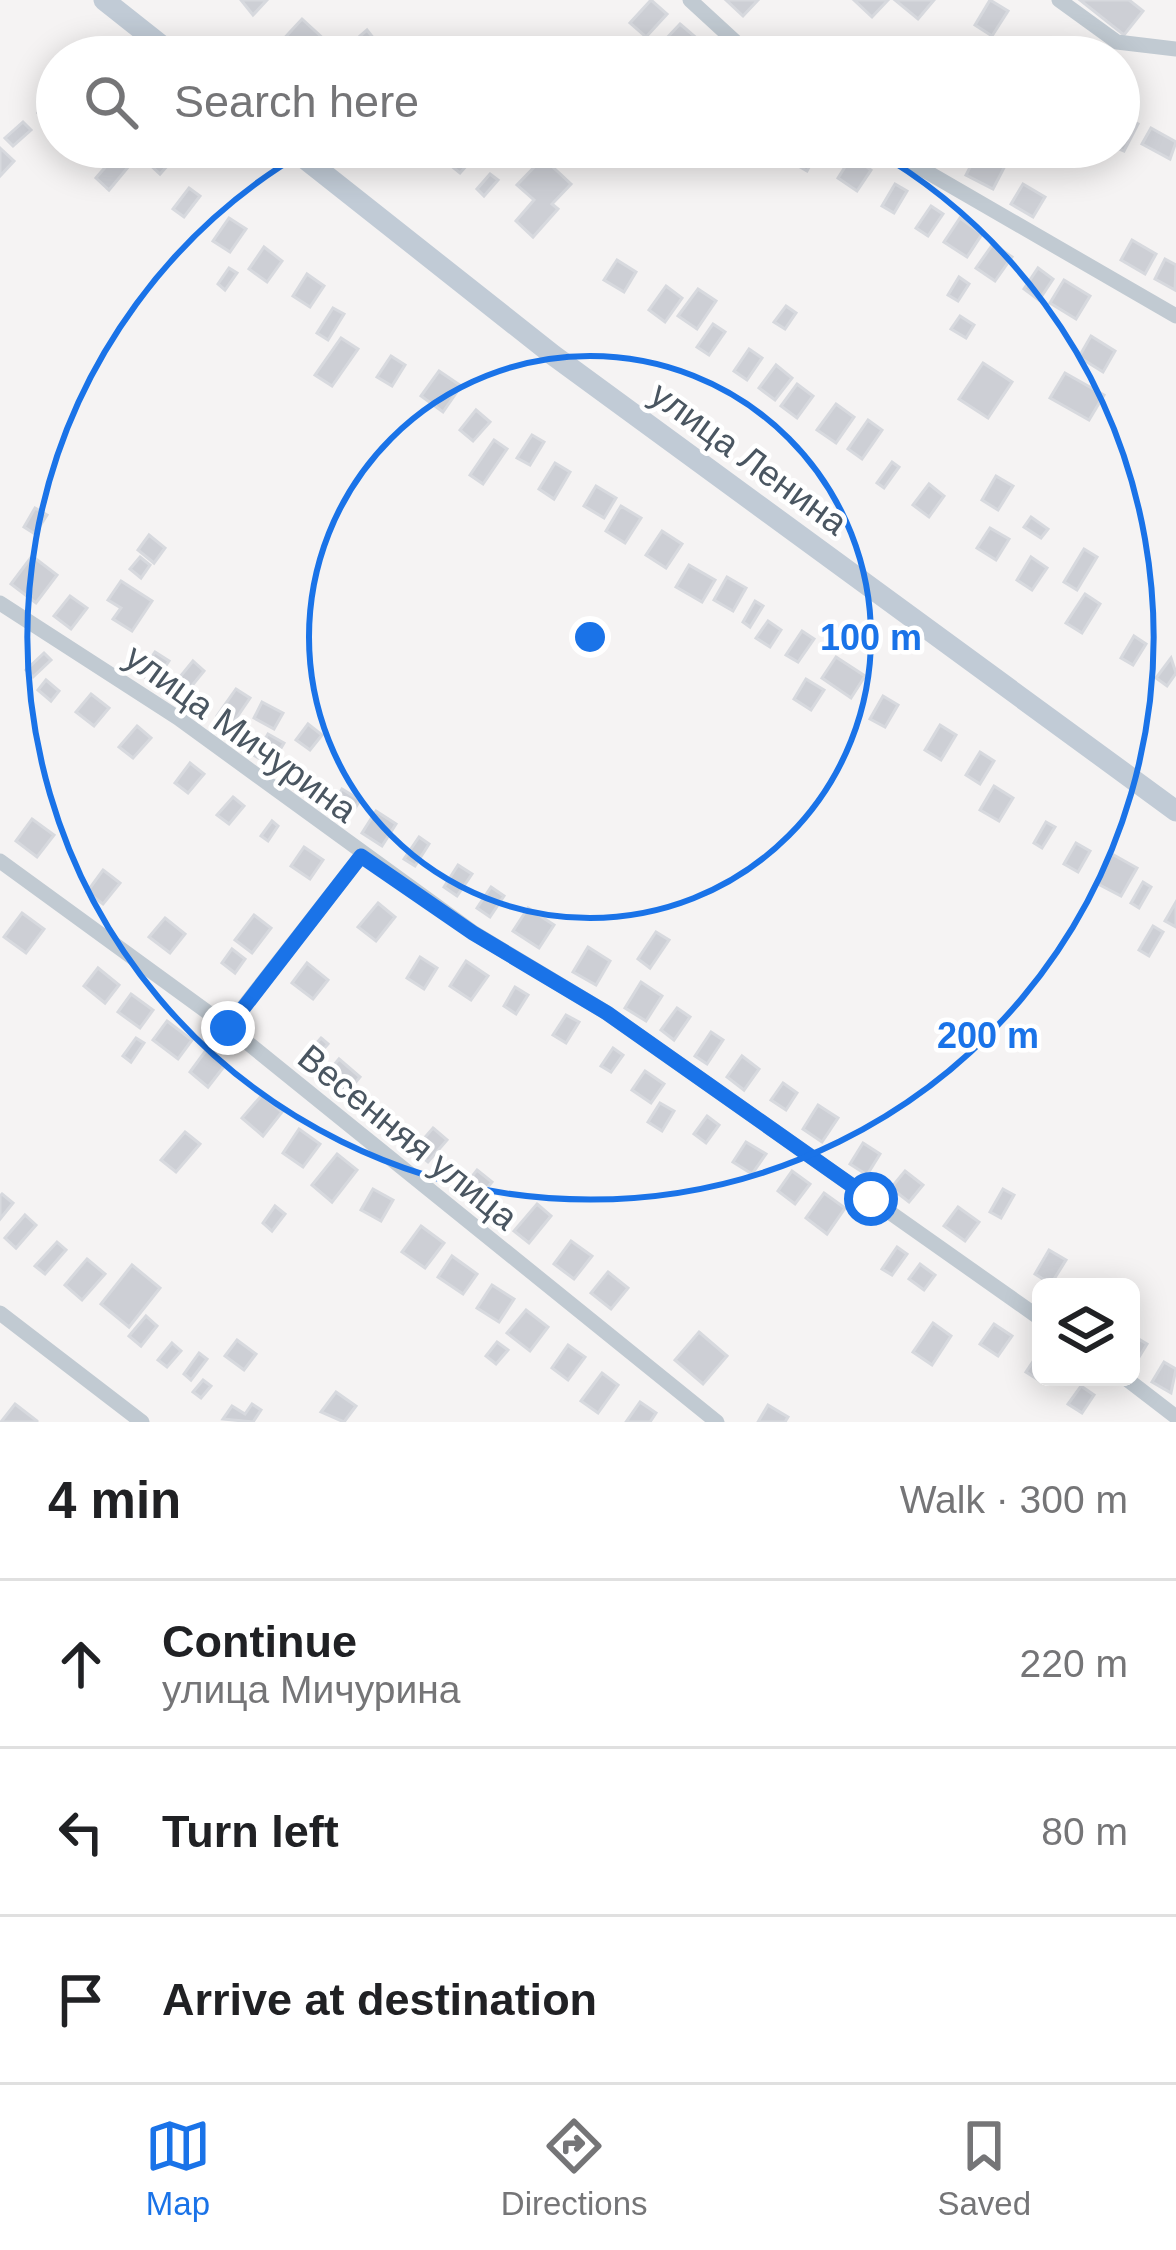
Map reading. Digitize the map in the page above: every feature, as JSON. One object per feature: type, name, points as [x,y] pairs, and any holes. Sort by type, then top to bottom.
[{"type":"main road","points":[[104,0],[149,36]]},
{"type":"main road","name":"улица Ленина","points":[[317,168],[553,355],[1176,811]]},
{"type":"street","points":[[690,0],[729,36]]},
{"type":"street","points":[[1059,0],[1109,36]]},
{"type":"street","points":[[1140,45],[1176,49]]},
{"type":"street","points":[[920,168],[1176,316]]},
{"type":"street","name":"улица Мичурина","points":[[0,603],[178,718],[361,856],[473,933],[607,1013],[1032,1312]]},
{"type":"street","points":[[228,1028],[361,856]]},
{"type":"street","name":"Весенняя улица","points":[[0,861],[228,1028],[717,1422]]},
{"type":"street","points":[[0,1313],[142,1422]]},
{"type":"street","points":[[1136,1386],[1176,1417]]},
{"type":"building","points":[[241,0],[267,0],[253,15]]},
{"type":"building","points":[[651,0],[667,14],[647,36],[630,23]]},
{"type":"building","points":[[726,0],[758,0],[743,16]]},
{"type":"building","points":[[854,0],[888,0],[872,17]]},
{"type":"building","points":[[895,0],[934,0],[918,19]]},
{"type":"building","points":[[990,0],[1008,11],[992,36],[975,25]]},
{"type":"building","points":[[1080,0],[1129,0],[1143,11],[1124,35]]},
{"type":"building","points":[[302,19],[321,36],[286,36]]},
{"type":"building","points":[[680,24],[694,36],[669,36]]},
{"type":"building","points":[[23,122],[31,130],[13,146],[5,138]]},
{"type":"building","points":[[1151,128],[1176,142],[1170,159],[1142,144]]},
{"type":"building","points":[[0,148],[14,161],[0,176]]},
{"type":"building","points":[[105,168],[127,168],[109,190],[96,178]]},
{"type":"building","points":[[533,168],[554,168],[571,184],[552,204],[558,209],[533,237],[516,221],[534,200],[517,185]]},
{"type":"building","points":[[844,168],[871,170],[857,191],[838,178]]},
{"type":"building","points":[[970,168],[1004,168],[993,189],[966,175]]},
{"type":"building","points":[[490,174],[498,180],[484,196],[477,189]]},
{"type":"building","points":[[895,184],[907,191],[894,213],[882,206]]},
{"type":"building","points":[[1023,184],[1045,197],[1033,217],[1011,204]]},
{"type":"building","points":[[189,188],[200,196],[184,217],[173,209]]},
{"type":"building","points":[[931,206],[943,214],[928,236],[916,228]]},
{"type":"building","points":[[229,218],[246,229],[230,252],[213,241]]},
{"type":"building","points":[[960,218],[982,234],[967,257],[944,242]]},
{"type":"building","points":[[1132,240],[1156,254],[1145,274],[1121,260]]},
{"type":"building","points":[[993,244],[1012,257],[995,281],[976,268]]},
{"type":"building","points":[[264,247],[282,261],[267,282],[249,269]]},
{"type":"building","points":[[1165,259],[1176,265],[1175,290],[1155,279]]},
{"type":"building","points":[[617,260],[636,272],[624,292],[604,280]]},
{"type":"building","points":[[229,268],[237,273],[225,290],[218,284]]},
{"type":"building","points":[[1038,268],[1053,279],[1039,300],[1024,289]]},
{"type":"building","points":[[307,274],[324,286],[310,307],[293,296]]},
{"type":"building","points":[[959,277],[969,284],[958,301],[948,295]]},
{"type":"building","points":[[1064,280],[1090,296],[1076,319],[1050,303]]},
{"type":"building","points":[[666,286],[682,298],[665,322],[649,310]]},
{"type":"building","points":[[698,289],[716,301],[697,329],[678,316]]},
{"type":"building","points":[[786,306],[796,313],[785,329],[774,322]]},
{"type":"building","points":[[333,308],[344,314],[328,340],[317,333]]},
{"type":"building","points":[[960,316],[974,325],[966,338],[951,329]]},
{"type":"building","points":[[713,324],[725,332],[709,355],[697,347]]},
{"type":"building","points":[[1091,336],[1115,351],[1103,372],[1079,357]]},
{"type":"building","points":[[341,338],[358,349],[332,386],[315,375]]},
{"type":"building","points":[[749,349],[762,358],[747,380],[734,371]]},
{"type":"building","points":[[391,356],[405,365],[392,386],[377,377]]},
{"type":"building","points":[[983,363],[1012,382],[988,418],[959,399]]},
{"type":"building","points":[[776,365],[792,378],[775,400],[759,388]]},
{"type":"building","points":[[439,371],[461,386],[443,412],[421,396]]},
{"type":"building","points":[[1065,373],[1104,395],[1089,420],[1050,398]]},
{"type":"building","points":[[797,384],[813,396],[797,418],[781,406]]},
{"type":"building","points":[[836,404],[854,417],[836,443],[817,430]]},
{"type":"building","points":[[476,410],[490,422],[473,441],[460,430]]},
{"type":"building","points":[[868,420],[882,430],[862,459],[848,449]]},
{"type":"building","points":[[532,435],[544,442],[530,465],[517,458]]},
{"type":"building","points":[[494,440],[507,449],[483,484],[470,475]]},
{"type":"building","points":[[892,462],[899,467],[884,488],[877,483]]},
{"type":"building","points":[[555,463],[570,472],[554,499],[539,489]]},
{"type":"building","points":[[996,476],[1013,486],[998,510],[982,500]]},
{"type":"building","points":[[929,484],[944,496],[929,517],[913,505]]},
{"type":"building","points":[[596,486],[616,498],[604,518],[584,506]]},
{"type":"building","points":[[621,506],[641,518],[625,543],[606,531]]},
{"type":"building","points":[[35,508],[47,515],[35,534],[24,527]]},
{"type":"building","points":[[1031,517],[1048,529],[1041,538],[1024,527]]},
{"type":"building","points":[[990,528],[1009,539],[996,560],[977,548]]},
{"type":"building","points":[[662,531],[682,544],[666,568],[646,555]]},
{"type":"building","points":[[149,535],[165,548],[154,563],[138,550]]},
{"type":"building","points":[[1084,549],[1097,557],[1077,590],[1064,582]]},
{"type":"building","points":[[32,556],[57,575],[36,603],[11,584]]},
{"type":"building","points":[[140,557],[150,565],[141,578],[130,569]]},
{"type":"building","points":[[1031,557],[1047,568],[1032,590],[1017,580]]},
{"type":"building","points":[[689,565],[715,580],[702,602],[676,587]]},
{"type":"building","points":[[727,577],[746,588],[733,611],[714,600]]},
{"type":"building","points":[[121,581],[152,601],[132,631],[113,619],[121,608],[108,600]]},
{"type":"building","points":[[1085,594],[1100,604],[1082,633],[1066,623]]},
{"type":"building","points":[[70,596],[87,608],[71,629],[54,616]]},
{"type":"building","points":[[755,601],[763,606],[750,627],[743,622]]},
{"type":"building","points":[[768,621],[781,630],[770,647],[756,638]]},
{"type":"building","points":[[802,631],[814,639],[798,662],[786,655]]},
{"type":"building","points":[[1134,636],[1146,644],[1133,665],[1121,658]]},
{"type":"building","points":[[155,652],[169,661],[154,683],[140,674]]},
{"type":"building","points":[[44,653],[51,660],[33,677],[26,670]]},
{"type":"building","points":[[836,657],[865,676],[851,698],[822,678]]},
{"type":"building","points":[[1171,658],[1176,673],[1167,686],[1156,678]]},
{"type":"building","points":[[193,661],[204,671],[190,688],[179,678]]},
{"type":"building","points":[[806,679],[824,690],[811,710],[794,699]]},
{"type":"building","points":[[46,680],[59,691],[51,701],[38,690]]},
{"type":"building","points":[[236,689],[250,698],[231,726],[217,716]]},
{"type":"building","points":[[91,694],[109,708],[94,726],[76,712]]},
{"type":"building","points":[[883,696],[898,705],[885,727],[870,719]]},
{"type":"building","points":[[262,702],[283,713],[274,729],[254,718]]},
{"type":"building","points":[[308,724],[322,735],[310,750],[296,740]]},
{"type":"building","points":[[940,725],[956,735],[941,760],[925,750]]},
{"type":"building","points":[[137,726],[151,738],[133,758],[119,747]]},
{"type":"building","points":[[268,734],[284,743],[271,765],[255,756]]},
{"type":"building","points":[[980,752],[994,761],[980,784],[966,775]]},
{"type":"building","points":[[190,763],[204,774],[188,793],[175,783]]},
{"type":"building","points":[[994,786],[1013,798],[999,821],[980,810]]},
{"type":"building","points":[[342,789],[360,800],[347,822],[329,811]]},
{"type":"building","points":[[233,797],[244,806],[229,824],[217,815]]},
{"type":"building","points":[[376,811],[396,824],[382,846],[362,833]]},
{"type":"building","points":[[32,819],[54,835],[37,857],[16,841]]},
{"type":"building","points":[[272,821],[278,826],[268,841],[261,836]]},
{"type":"building","points":[[1046,822],[1055,827],[1042,848],[1034,843]]},
{"type":"building","points":[[419,837],[429,844],[415,866],[404,859]]},
{"type":"building","points":[[1076,843],[1090,851],[1078,872],[1064,864]]},
{"type":"building","points":[[304,847],[323,860],[310,879],[291,866]]},
{"type":"building","points":[[1112,854],[1137,868],[1121,896],[1096,883]]},
{"type":"building","points":[[458,865],[472,874],[457,896],[444,887]]},
{"type":"building","points":[[103,870],[120,883],[103,904],[87,892]]},
{"type":"building","points":[[1143,882],[1151,887],[1139,908],[1131,903]]},
{"type":"building","points":[[491,887],[504,896],[490,917],[477,908]]},
{"type":"building","points":[[1176,902],[1176,927],[1165,921]]},
{"type":"building","points":[[378,903],[395,917],[376,941],[358,927]]},
{"type":"building","points":[[528,908],[554,925],[539,948],[513,931]]},
{"type":"building","points":[[22,913],[44,929],[26,953],[4,937]]},
{"type":"building","points":[[254,915],[271,928],[252,953],[235,940]]},
{"type":"building","points":[[165,918],[185,934],[170,953],[149,937]]},
{"type":"building","points":[[1153,926],[1163,932],[1149,956],[1139,950]]},
{"type":"building","points":[[656,932],[669,940],[650,968],[638,959]]},
{"type":"building","points":[[588,947],[610,961],[596,985],[573,972]]},
{"type":"building","points":[[232,949],[245,959],[235,973],[222,963]]},
{"type":"building","points":[[420,957],[437,968],[424,989],[407,978]]},
{"type":"building","points":[[466,961],[488,976],[471,1000],[450,986]]},
{"type":"building","points":[[307,963],[328,980],[313,999],[292,983]]},
{"type":"building","points":[[98,968],[119,985],[105,1003],[84,986]]},
{"type":"building","points":[[641,982],[662,996],[646,1021],[625,1008]]},
{"type":"building","points":[[515,987],[528,995],[516,1014],[504,1006]]},
{"type":"building","points":[[131,994],[153,1010],[140,1028],[118,1012]]},
{"type":"building","points":[[677,1008],[690,1017],[674,1040],[661,1030]]},
{"type":"building","points":[[566,1015],[579,1022],[566,1043],[553,1035]]},
{"type":"building","points":[[167,1021],[192,1040],[178,1059],[153,1040]]},
{"type":"building","points":[[711,1032],[723,1040],[707,1064],[695,1056]]},
{"type":"building","points":[[136,1038],[144,1043],[131,1062],[123,1056]]},
{"type":"building","points":[[321,1038],[328,1044],[308,1067],[301,1061]]},
{"type":"building","points":[[613,1048],[623,1055],[611,1072],[601,1066]]},
{"type":"building","points":[[207,1049],[226,1064],[208,1087],[190,1072]]},
{"type":"building","points":[[742,1056],[759,1069],[744,1090],[727,1077]]},
{"type":"building","points":[[339,1059],[360,1077],[345,1095],[324,1077]]},
{"type":"building","points":[[645,1071],[664,1084],[651,1103],[632,1090]]},
{"type":"building","points":[[783,1083],[797,1093],[786,1110],[771,1100]]},
{"type":"building","points":[[262,1095],[282,1112],[263,1136],[242,1118]]},
{"type":"building","points":[[660,1103],[674,1111],[662,1131],[648,1122]]},
{"type":"building","points":[[818,1105],[838,1118],[822,1142],[803,1129]]},
{"type":"building","points":[[707,1116],[719,1125],[706,1143],[694,1134]]},
{"type":"building","points":[[433,1128],[447,1140],[428,1162],[414,1150]]},
{"type":"building","points":[[299,1129],[320,1144],[303,1167],[283,1153]]},
{"type":"building","points":[[185,1132],[200,1144],[176,1172],[161,1160]]},
{"type":"building","points":[[746,1142],[766,1154],[752,1174],[733,1162]]},
{"type":"building","points":[[863,1143],[880,1154],[867,1175],[850,1164]]},
{"type":"building","points":[[337,1154],[357,1170],[332,1202],[312,1185]]},
{"type":"building","points":[[477,1170],[492,1182],[476,1201],[462,1189]]},
{"type":"building","points":[[792,1171],[810,1184],[795,1204],[778,1191]]},
{"type":"building","points":[[905,1171],[923,1185],[909,1202],[891,1188]]},
{"type":"building","points":[[373,1189],[393,1200],[381,1221],[361,1210]]},
{"type":"building","points":[[1003,1189],[1014,1195],[1001,1218],[990,1212]]},
{"type":"building","points":[[824,1193],[845,1208],[827,1234],[806,1218]]},
{"type":"building","points":[[0,1196],[13,1203],[0,1219]]},
{"type":"building","points":[[537,1204],[551,1216],[529,1243],[514,1231]]},
{"type":"building","points":[[275,1206],[285,1214],[272,1231],[263,1223]]},
{"type":"building","points":[[958,1207],[979,1222],[965,1241],[944,1226]]},
{"type":"building","points":[[25,1215],[36,1225],[16,1248],[5,1238]]},
{"type":"building","points":[[421,1226],[444,1243],[425,1268],[402,1252]]},
{"type":"building","points":[[571,1241],[592,1256],[574,1279],[554,1264]]},
{"type":"building","points":[[57,1242],[66,1250],[45,1274],[35,1266]]},
{"type":"building","points":[[897,1247],[907,1254],[892,1275],[882,1269]]},
{"type":"building","points":[[1049,1250],[1066,1260],[1055,1278],[1035,1274]]},
{"type":"building","points":[[452,1256],[477,1274],[463,1294],[438,1277]]},
{"type":"building","points":[[87,1259],[105,1274],[82,1300],[65,1285]]},
{"type":"building","points":[[920,1264],[935,1275],[924,1290],[909,1279]]},
{"type":"building","points":[[132,1265],[160,1288],[129,1327],[101,1304]]},
{"type":"building","points":[[608,1272],[628,1288],[611,1309],[591,1293]]},
{"type":"building","points":[[492,1285],[514,1299],[499,1322],[477,1308]]},
{"type":"building","points":[[526,1310],[548,1327],[530,1351],[507,1333]]},
{"type":"building","points":[[146,1316],[157,1326],[141,1346],[129,1336]]},
{"type":"building","points":[[933,1323],[951,1336],[932,1365],[913,1352]]},
{"type":"building","points":[[994,1324],[1012,1336],[998,1356],[980,1344]]},
{"type":"building","points":[[699,1332],[727,1356],[703,1384],[675,1360]]},
{"type":"building","points":[[237,1340],[256,1354],[244,1370],[225,1356]]},
{"type":"building","points":[[497,1342],[508,1350],[496,1364],[486,1356]]},
{"type":"building","points":[[172,1343],[181,1351],[167,1367],[158,1360]]},
{"type":"building","points":[[568,1345],[585,1357],[568,1380],[552,1368]]},
{"type":"building","points":[[199,1353],[207,1359],[191,1380],[184,1374]]},
{"type":"building","points":[[1164,1362],[1176,1369],[1171,1393],[1152,1382]]},
{"type":"building","points":[[602,1373],[618,1385],[598,1413],[581,1401]]},
{"type":"building","points":[[203,1380],[211,1386],[201,1398],[193,1392]]},
{"type":"building","points":[[1081,1386],[1094,1395],[1082,1413],[1068,1404]]},
{"type":"building","points":[[336,1392],[356,1406],[344,1422],[321,1412]]},
{"type":"building","points":[[640,1402],[656,1413],[650,1422],[626,1422]]},
{"type":"building","points":[[15,1404],[37,1421],[37,1422],[1,1422]]},
{"type":"building","points":[[252,1404],[261,1410],[253,1422],[223,1419],[232,1406],[245,1414]]},
{"type":"building","points":[[768,1405],[788,1417],[785,1422],[758,1422]]},
{"type":"route","points":[[228,1028],[361,856],[473,933],[607,1013],[871,1199]]}]
